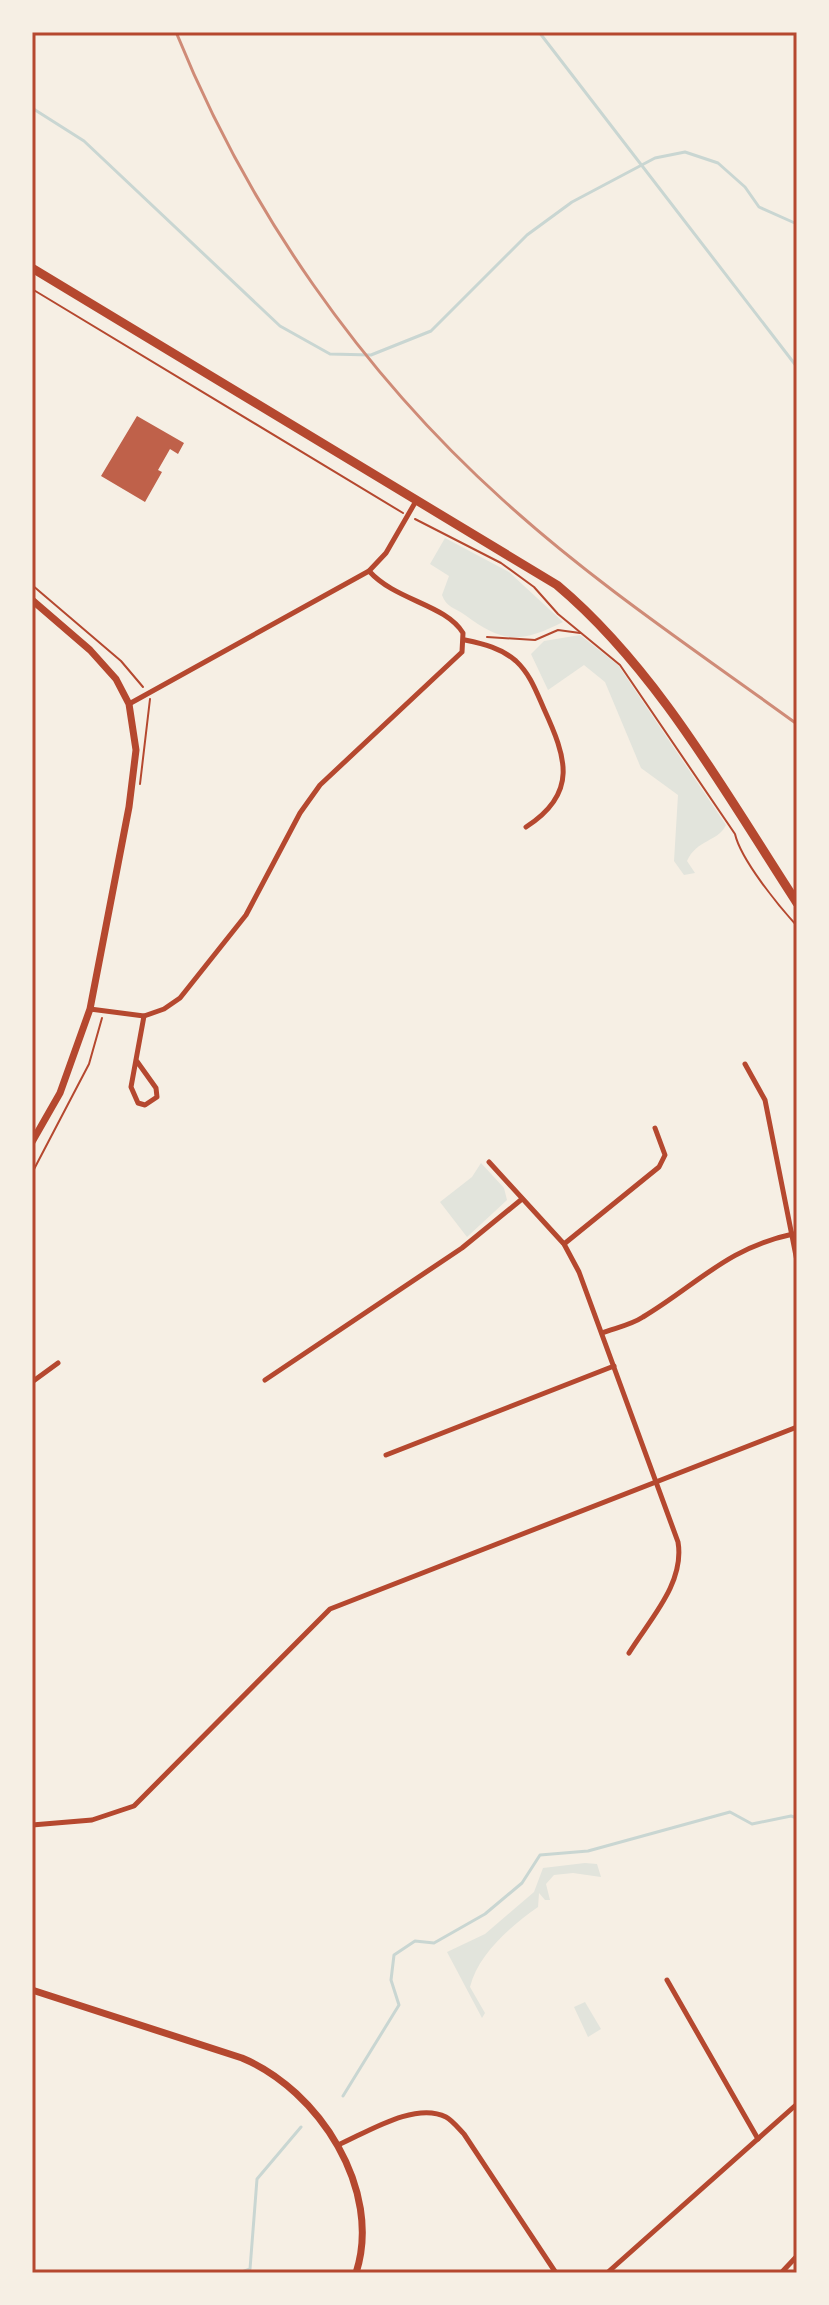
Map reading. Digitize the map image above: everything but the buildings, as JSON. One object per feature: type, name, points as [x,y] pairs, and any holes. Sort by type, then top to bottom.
[{"type":"highway","points":[[32,268],[536,571],[575,600],[612,636],[658,695],[797,903]]},
{"type":"street","points":[[129,704],[369,571],[386,553],[416,500]]},
{"type":"street","points":[[369,571],[387,590],[453,620],[465,640],[502,651],[526,672],[563,753],[562,784],[555,801],[526,827]]},
{"type":"street","points":[[32,600],[101,661],[116,679],[129,704],[136,750],[90,1009],[60,1093],[32,1142]]},
{"type":"street","points":[[90,1009],[144,1016],[164,1009],[180,998],[238,927],[300,813],[320,785],[457,658],[465,640]]},
{"type":"street","points":[[136,1060],[156,1088],[157,1097],[145,1105],[138,1103],[131,1087],[144,1016]]},
{"type":"street","points":[[745,1064],[765,1100],[797,1261]]},
{"type":"street","points":[[564,1244],[659,1167],[665,1155],[655,1128]]},
{"type":"street","points":[[489,1162],[564,1244],[584,1283],[658,1481],[681,1560],[677,1576],[629,1653]]},
{"type":"street","points":[[265,1380],[462,1248],[522,1199]]},
{"type":"street","points":[[602,1333],[640,1319],[740,1250],[759,1241],[793,1234]]},
{"type":"street","points":[[32,1382],[58,1363]]},
{"type":"street","points":[[386,1455],[614,1366]]},
{"type":"street","points":[[32,1825],[92,1820],[134,1806],[330,1609],[797,1427]]},
{"type":"street","points":[[667,1980],[758,2139]]},
{"type":"street","points":[[32,1990],[256,2064],[303,2096],[321,2118],[336,2146],[359,2202],[365,2235],[356,2273]]},
{"type":"street","points":[[607,2273],[797,2104]]},
{"type":"street","points":[[336,2146],[410,2115],[430,2113],[446,2117],[464,2134],[556,2273]]},
{"type":"street","points":[[781,2273],[797,2256]]},
{"type":"path","points":[[32,289],[400,511]]},
{"type":"path","points":[[416,520],[501,563],[534,587],[581,633],[620,665],[735,834],[738,848],[797,926]]},
{"type":"path","points":[[32,585],[121,661],[143,686]]},
{"type":"path","points":[[485,641],[490,634],[535,640],[558,630],[581,633]]},
{"type":"path","points":[[32,1173],[89,1064],[102,1018]]},
{"type":"shaded area","points":[[445,538],[509,572],[563,622],[535,634],[513,637],[491,631],[451,607],[442,595],[449,576],[430,564]]},
{"type":"shaded area","points":[[580,635],[618,665],[726,825],[718,835],[691,854],[687,861],[695,873],[684,875],[674,861],[678,795],[641,768],[605,682],[584,665],[548,690],[531,654],[544,641]]},
{"type":"shaded area","points":[[481,1163],[504,1188],[507,1200],[467,1237],[440,1202],[472,1177]]},
{"type":"shaded area","points":[[597,1864],[601,1877],[573,1873],[554,1875],[546,1884],[550,1900],[545,1900],[539,1893],[538,1907],[507,1932],[480,1963],[470,1987],[485,2013],[482,2018],[447,1952],[485,1934],[534,1892],[543,1868]]},
{"type":"shaded area","points":[[585,2002],[601,2029],[588,2037],[574,2007]]},
{"type":"waterway","points":[[539,32],[797,367]]},
{"type":"waterway","points":[[32,108],[84,141],[280,326],[330,354],[371,355],[431,331],[527,235],[572,202],[655,158],[685,152],[718,163],[745,187],[759,207],[797,224]]},
{"type":"waterway","points":[[343,2096],[399,2005],[391,1980],[394,1955],[415,1941],[434,1943],[485,1914],[522,1883],[540,1855],[588,1851],[730,1812],[752,1824],[791,1816],[797,1818]]},
{"type":"waterway","points":[[239,2273],[250,2269],[257,2179],[301,2127]]},
{"type":"railway","points":[[176,32],[205,98],[274,225],[313,285],[402,398],[503,500],[573,560],[797,724]]}]
